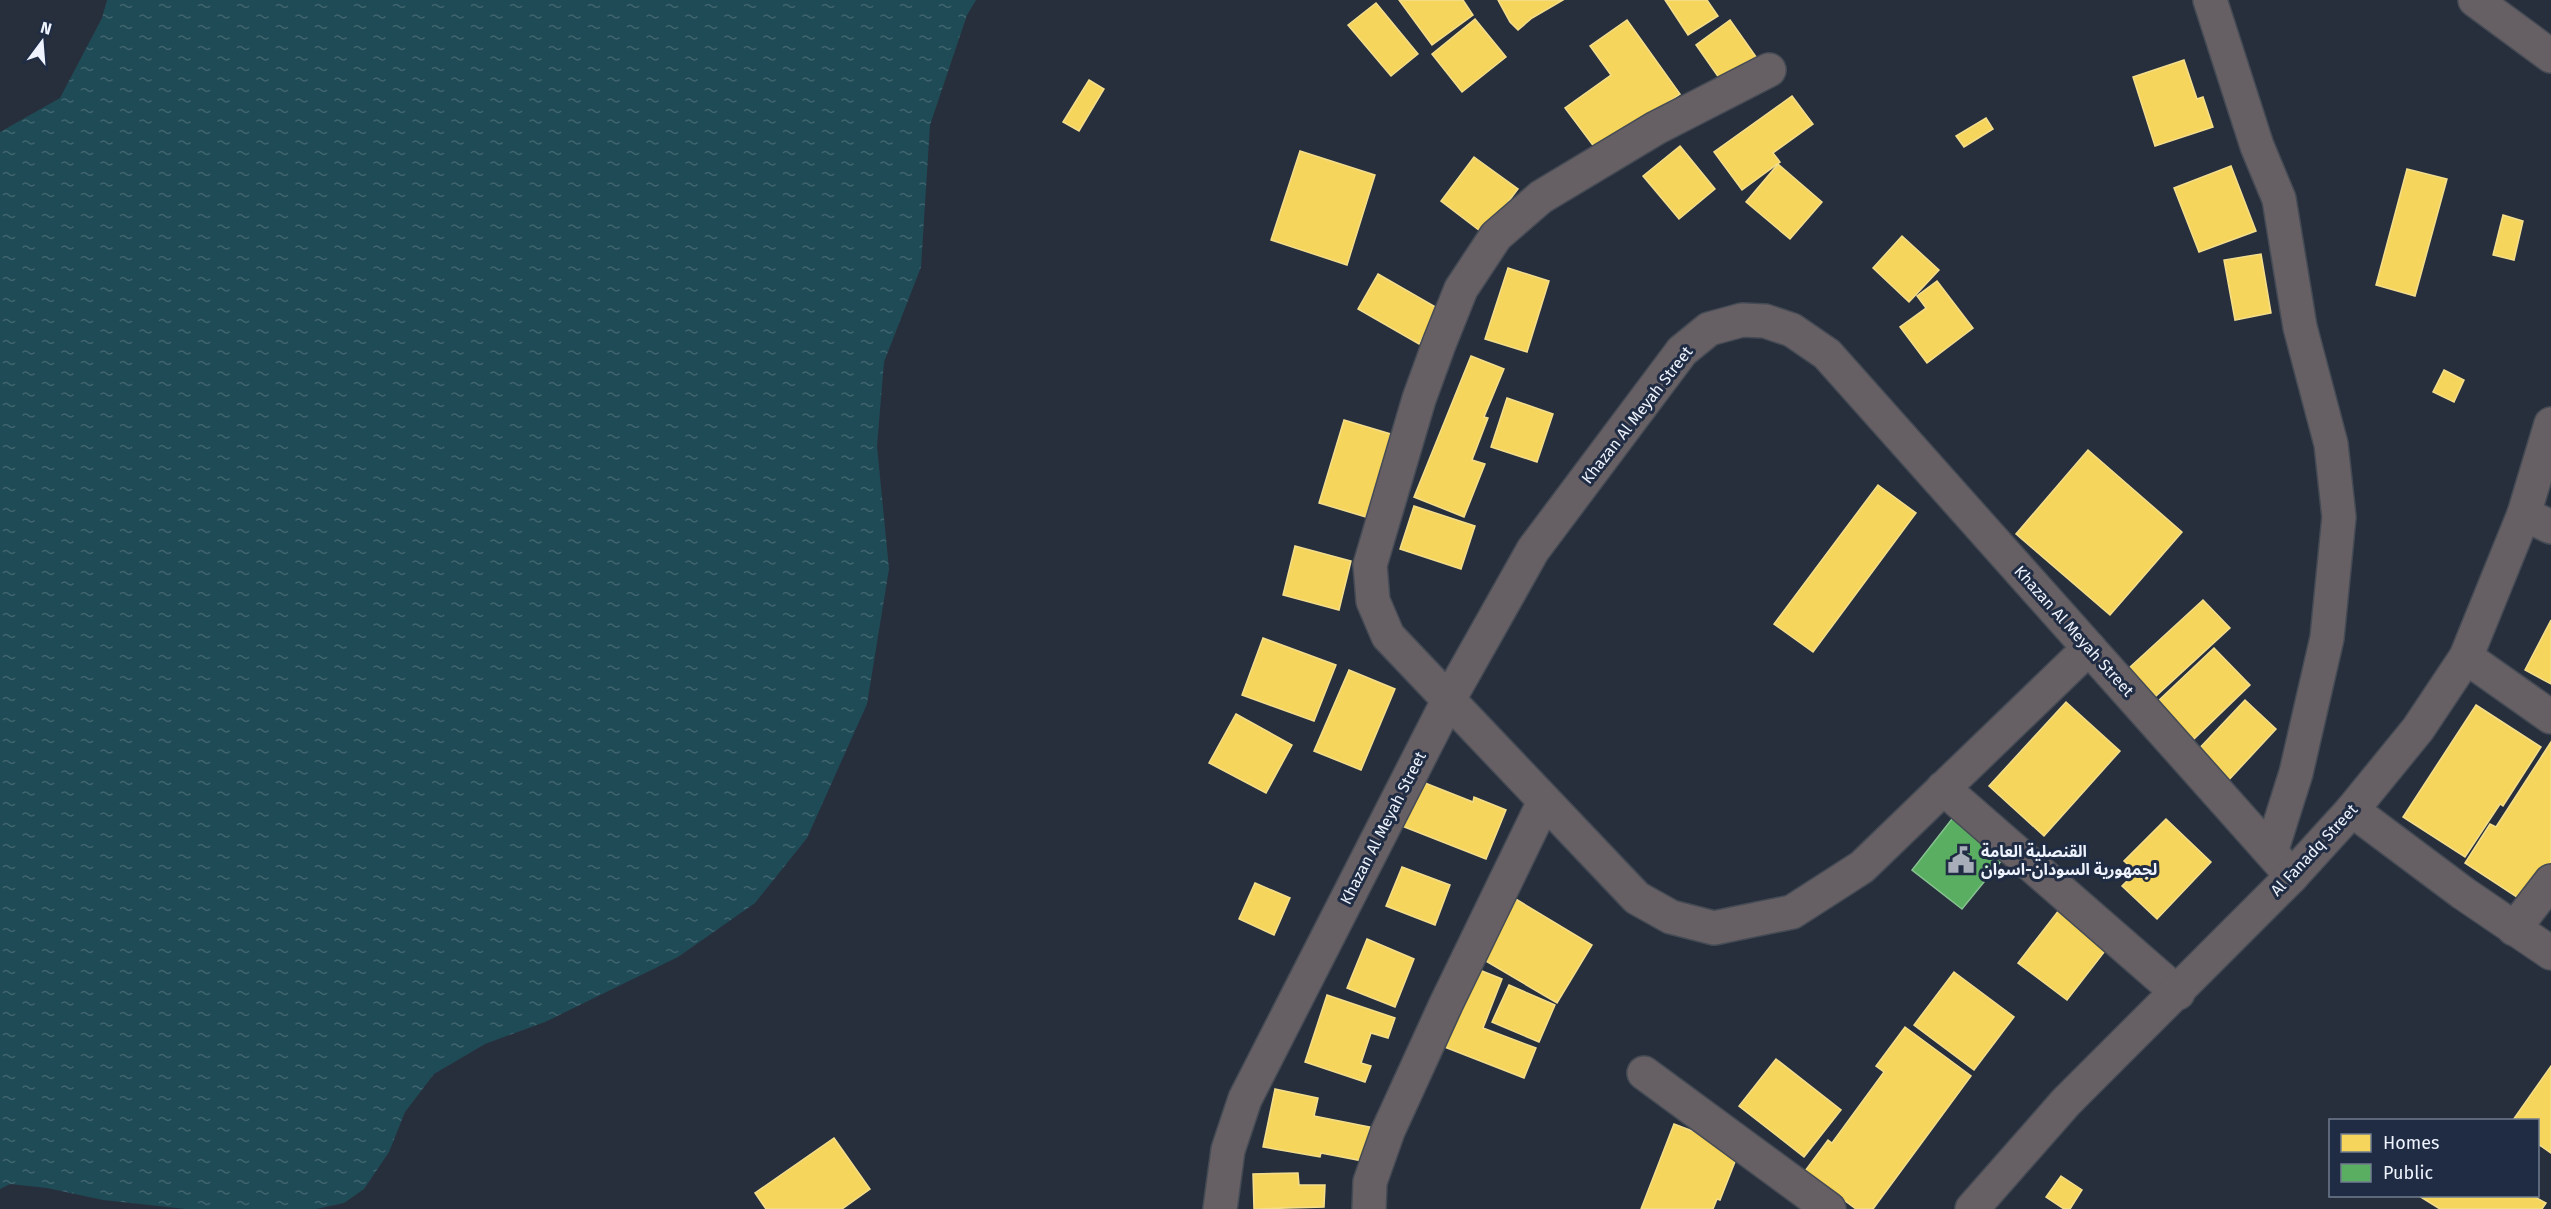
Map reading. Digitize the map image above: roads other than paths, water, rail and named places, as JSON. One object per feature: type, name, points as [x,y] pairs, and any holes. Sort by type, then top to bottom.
[{"type":"street","points":[[2210,0],[2257,146],[2279,199],[2300,327],[2331,444],[2338,517],[2326,638],[2296,773],[2281,864]]},
{"type":"street","points":[[2475,0],[2546,42]]},
{"type":"street","points":[[1769,70],[1656,128],[1541,197],[1496,236],[1461,289],[1419,399],[1370,565],[1373,601],[1388,636],[1637,897],[1671,917],[1714,928],[1792,912],[1862,867],[2090,648]]},
{"type":"street","name":"Khazan Al Meyah Street","points":[[1220,1209],[1228,1150],[1245,1100],[1448,701],[1533,550],[1682,351],[1709,329],[1742,320],[1765,321],[1792,330],[1827,354],[2281,864]]},
{"type":"street","name":"Al Fanadq Street","points":[[1972,1209],[2066,1102],[2178,993],[2281,864],[2352,810],[2418,729],[2466,657],[2537,520],[2551,424]]},
{"type":"street","points":[[2466,657],[2551,717]]},
{"type":"street","points":[[1943,788],[2178,993]]},
{"type":"street","points":[[1369,1209],[1370,1182],[1388,1131],[1446,1004],[1545,802]]},
{"type":"street","points":[[2352,810],[2514,929],[2551,953]]},
{"type":"street","points":[[2514,929],[2551,881]]},
{"type":"street","points":[[1644,1073],[1829,1209]]},
{"type":"water","points":[[107,0],[976,0],[967,15],[930,125],[921,267],[884,362],[877,446],[889,569],[867,704],[807,838],[755,903],[678,957],[545,1022],[485,1044],[434,1074],[405,1112],[389,1152],[364,1189],[344,1203],[316,1209],[186,1209],[103,1200],[47,1188],[10,1184],[0,1189],[0,132],[60,98],[102,18]]},
{"type":"place","name":"القنصلية العامة لجمهورية السودان-اسوان","points":[[1961,860]]}]
